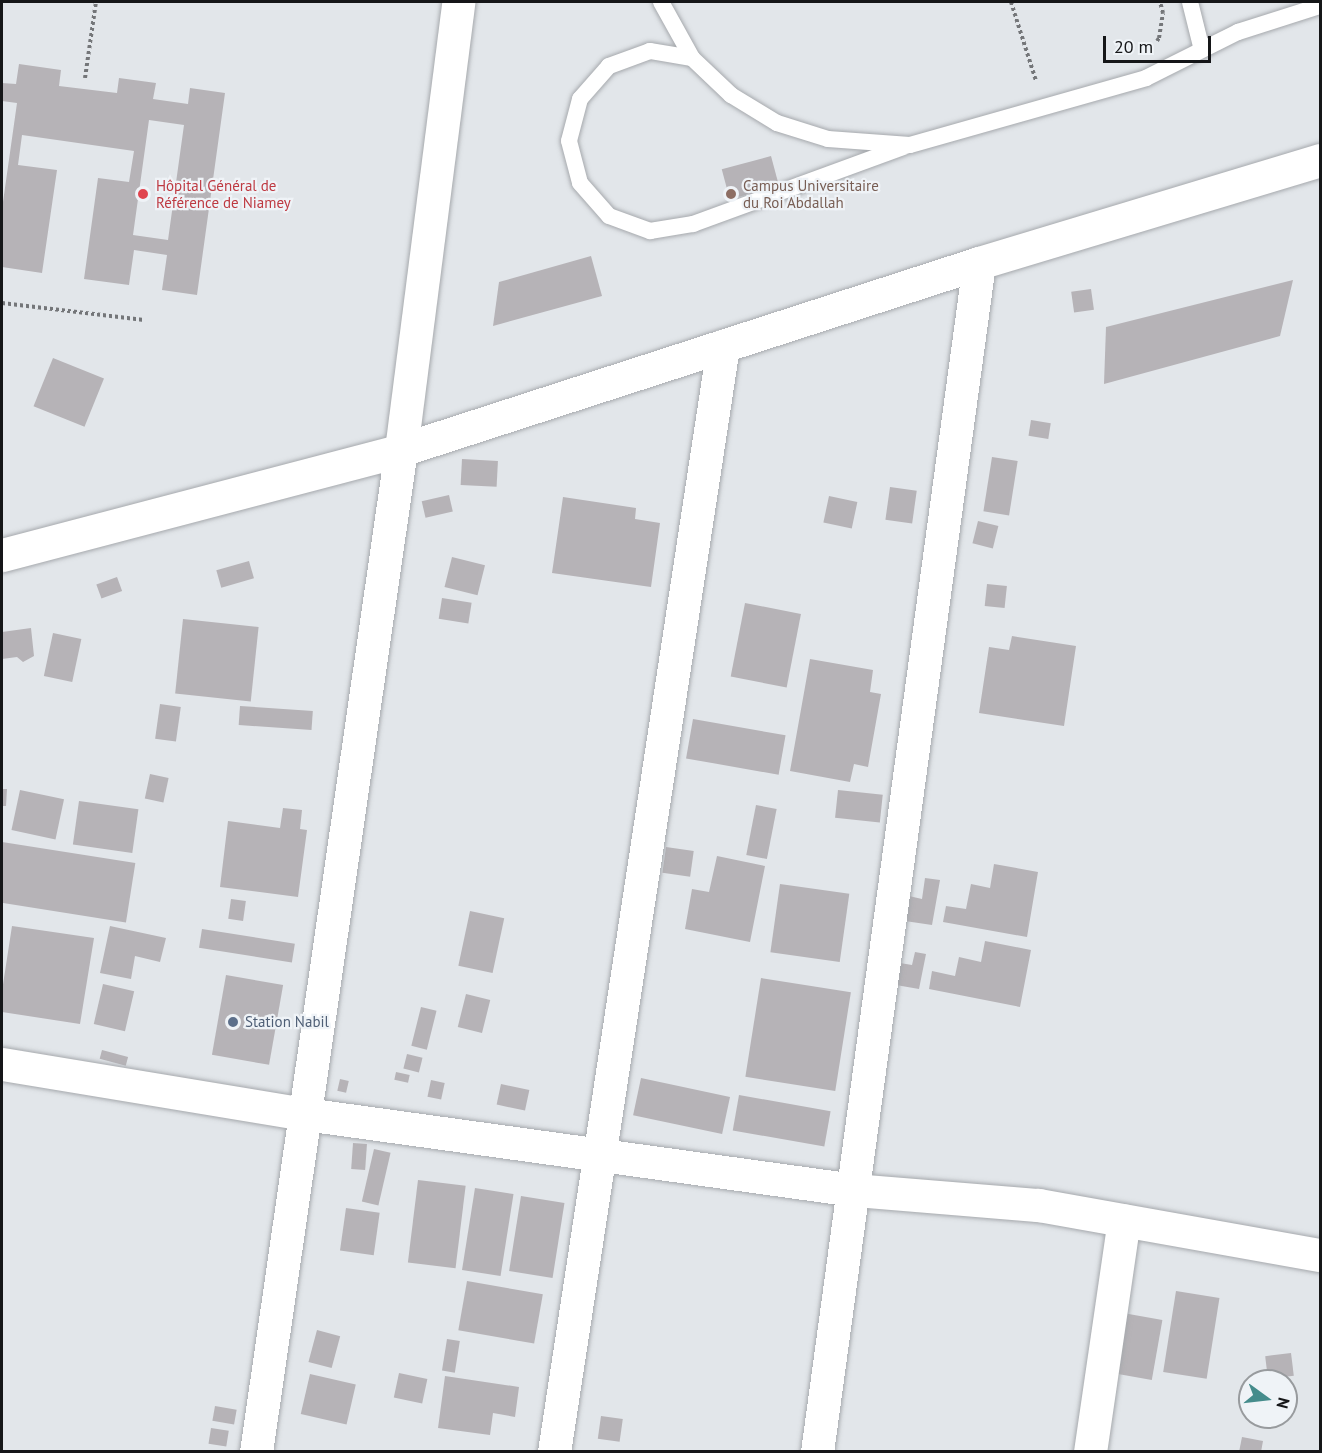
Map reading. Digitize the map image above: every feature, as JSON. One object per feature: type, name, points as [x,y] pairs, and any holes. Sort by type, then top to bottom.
[{"type":"street","points":[[256,1452],[401,450],[458,2]]},
{"type":"street","points":[[2,555],[401,450],[979,263],[1320,160]]},
{"type":"street","points":[[817,1452],[979,263]]},
{"type":"street","points":[[554,1452],[723,346]]},
{"type":"street","points":[[2,1064],[305,1114],[854,1190],[1038,1205],[1320,1255]]},
{"type":"street","points":[[1090,1452],[1124,1220]]},
{"type":"lane","points":[[661,2],[692,58],[731,95],[777,123],[828,139],[910,145]]},
{"type":"lane","points":[[1191,2],[1202,50]]},
{"type":"lane","points":[[692,58],[650,51],[609,66],[580,99],[569,141],[574,162],[580,183],[609,216],[650,231],[693,224],[910,145],[1146,78],[1238,32],[1320,6]]},
{"type":"path","points":[[85,78],[96,2]]},
{"type":"path","points":[[1011,2],[1045,107]]},
{"type":"path","points":[[1153,45],[1160,38],[1163,13],[1160,2]]},
{"type":"path","points":[[2,303],[144,320]]},
{"type":"building","points":[[19,64],[61,70],[59,86],[117,93],[119,78],[156,83],[153,99],[188,104],[190,88],[225,93],[197,295],[162,290],[167,255],[134,250],[129,285],[84,279],[98,178],[129,182],[134,151],[22,135],[18,165],[57,170],[42,273],[2,267],[2,209],[17,103],[2,101],[2,83],[16,84]],"holes":[[[149,120],[184,125],[168,240],[133,235]]]},
{"type":"building","points":[[771,156],[779,186],[730,199],[722,169]]},
{"type":"building","points":[[591,256],[602,296],[493,326],[499,282]]},
{"type":"building","points":[[1293,280],[1280,336],[1104,384],[1106,327]]},
{"type":"building","points":[[1091,289],[1094,310],[1074,313],[1071,292]]},
{"type":"building","points":[[53,358],[104,379],[85,427],[34,406]]},
{"type":"building","points":[[1031,420],[1051,423],[1048,439],[1028,436]]},
{"type":"building","points":[[992,457],[1018,461],[1009,515],[983,511]]},
{"type":"building","points":[[462,459],[498,461],[497,487],[461,485]]},
{"type":"building","points":[[890,487],[917,491],[912,523],[885,520]]},
{"type":"building","points":[[449,495],[453,512],[426,518],[422,501]]},
{"type":"building","points":[[829,496],[857,502],[852,528],[823,522]]},
{"type":"building","points":[[563,497],[636,508],[635,519],[660,523],[651,587],[552,573]]},
{"type":"building","points":[[978,521],[998,526],[993,548],[972,543]]},
{"type":"building","points":[[452,557],[485,565],[477,595],[445,587]]},
{"type":"building","points":[[249,561],[254,578],[221,588],[216,570]]},
{"type":"building","points":[[117,577],[122,591],[101,599],[96,585]]},
{"type":"building","points":[[987,584],[1007,586],[1005,608],[985,606]]},
{"type":"building","points":[[442,598],[472,603],[468,623],[439,619]]},
{"type":"building","points":[[745,603],[801,614],[787,687],[731,677]]},
{"type":"building","points":[[183,619],[259,627],[251,702],[175,694]]},
{"type":"building","points":[[31,628],[34,656],[23,662],[17,657],[2,659],[2,632]]},
{"type":"building","points":[[53,633],[81,639],[72,682],[44,676]]},
{"type":"building","points":[[1012,636],[1076,646],[1064,726],[979,713],[989,647],[1009,650]]},
{"type":"building","points":[[810,659],[873,670],[870,692],[881,694],[868,767],[854,764],[850,782],[790,771]]},
{"type":"building","points":[[160,704],[181,707],[176,742],[155,739]]},
{"type":"building","points":[[240,706],[313,711],[311,730],[239,725]]},
{"type":"building","points":[[693,719],[786,735],[779,775],[686,758]]},
{"type":"building","points":[[150,774],[169,778],[163,802],[145,798]]},
{"type":"building","points":[[2,789],[7,789],[6,806],[2,806]]},
{"type":"building","points":[[20,790],[64,799],[55,839],[11,830]]},
{"type":"building","points":[[838,790],[883,795],[880,823],[835,818]]},
{"type":"building","points":[[79,801],[138,809],[132,853],[73,845]]},
{"type":"building","points":[[756,805],[777,809],[767,859],[746,855]]},
{"type":"building","points":[[283,808],[302,810],[300,829],[307,830],[298,897],[220,887],[228,821],[280,828]]},
{"type":"building","points":[[2,842],[135,863],[126,922],[2,903]]},
{"type":"building","points":[[666,847],[694,851],[690,877],[662,873]]},
{"type":"building","points":[[717,856],[765,866],[750,942],[685,929],[692,889],[709,892]]},
{"type":"building","points":[[994,864],[1038,872],[1027,937],[943,922],[946,906],[966,909],[971,884],[990,888]]},
{"type":"building","points":[[925,878],[940,880],[932,925],[905,921],[909,896],[922,899]]},
{"type":"building","points":[[780,884],[849,894],[840,962],[770,952]]},
{"type":"building","points":[[231,899],[246,901],[243,921],[228,919]]},
{"type":"building","points":[[470,911],[504,918],[493,973],[458,966]]},
{"type":"building","points":[[12,926],[94,938],[80,1024],[2,1012],[2,991]]},
{"type":"building","points":[[110,926],[166,938],[160,962],[135,956],[131,979],[100,973]]},
{"type":"building","points":[[202,929],[295,944],[292,962],[199,948]]},
{"type":"building","points":[[985,941],[1031,950],[1020,1007],[929,989],[932,971],[955,976],[959,957],[981,962]]},
{"type":"building","points":[[915,952],[926,954],[919,989],[896,985],[900,963],[912,965]]},
{"type":"building","points":[[226,975],[283,985],[269,1065],[212,1055]]},
{"type":"building","points":[[761,978],[851,992],[835,1091],[745,1077]]},
{"type":"building","points":[[103,984],[134,991],[125,1031],[94,1024]]},
{"type":"building","points":[[466,994],[490,1000],[482,1033],[458,1027]]},
{"type":"building","points":[[421,1007],[437,1011],[427,1050],[411,1046]]},
{"type":"building","points":[[102,1050],[128,1057],[126,1066],[100,1059]]},
{"type":"building","points":[[407,1054],[423,1058],[419,1072],[403,1069]]},
{"type":"building","points":[[396,1072],[410,1075],[408,1083],[394,1080]]},
{"type":"building","points":[[641,1078],[730,1097],[722,1134],[633,1115]]},
{"type":"building","points":[[340,1079],[349,1081],[346,1093],[337,1091]]},
{"type":"building","points":[[431,1080],[445,1083],[441,1100],[427,1097]]},
{"type":"building","points":[[501,1084],[529,1090],[525,1111],[497,1105]]},
{"type":"building","points":[[739,1095],[831,1111],[824,1147],[733,1130]]},
{"type":"building","points":[[353,1143],[367,1144],[365,1170],[351,1169]]},
{"type":"building","points":[[374,1149],[391,1153],[378,1205],[362,1202]]},
{"type":"building","points":[[418,1180],[466,1186],[456,1268],[408,1262]]},
{"type":"building","points":[[475,1188],[514,1194],[501,1276],[462,1270]]},
{"type":"building","points":[[521,1196],[564,1203],[553,1278],[509,1271]]},
{"type":"building","points":[[346,1208],[380,1213],[374,1255],[340,1251]]},
{"type":"building","points":[[467,1281],[543,1294],[534,1344],[458,1330]]},
{"type":"building","points":[[1176,1291],[1219,1298],[1207,1379],[1163,1372]]},
{"type":"building","points":[[1123,1313],[1162,1320],[1152,1380],[1112,1373]]},
{"type":"building","points":[[317,1330],[340,1336],[332,1368],[308,1362]]},
{"type":"building","points":[[447,1339],[460,1341],[455,1373],[442,1371]]},
{"type":"building","points":[[1291,1353],[1293,1369],[1267,1369],[1265,1356]]},
{"type":"building","points":[[399,1373],[427,1379],[422,1403],[394,1397]]},
{"type":"building","points":[[310,1374],[356,1385],[347,1425],[301,1414]]},
{"type":"building","points":[[445,1376],[519,1387],[515,1417],[493,1413],[490,1435],[438,1428]]},
{"type":"building","points":[[215,1406],[237,1410],[234,1425],[212,1421]]},
{"type":"building","points":[[601,1416],[623,1419],[620,1442],[598,1439]]},
{"type":"building","points":[[211,1428],[229,1431],[226,1447],[208,1444]]},
{"type":"building","points":[[1242,1437],[1263,1441],[1261,1452],[1239,1452]]},
{"type":"place","name":"Hôpital Général de Référence de Niamey","points":[[143,194]]},
{"type":"place","name":"Campus Universitaire du Roi Abdallah","points":[[731,194]]},
{"type":"place","name":"Station Nabil","points":[[233,1022]]}]
